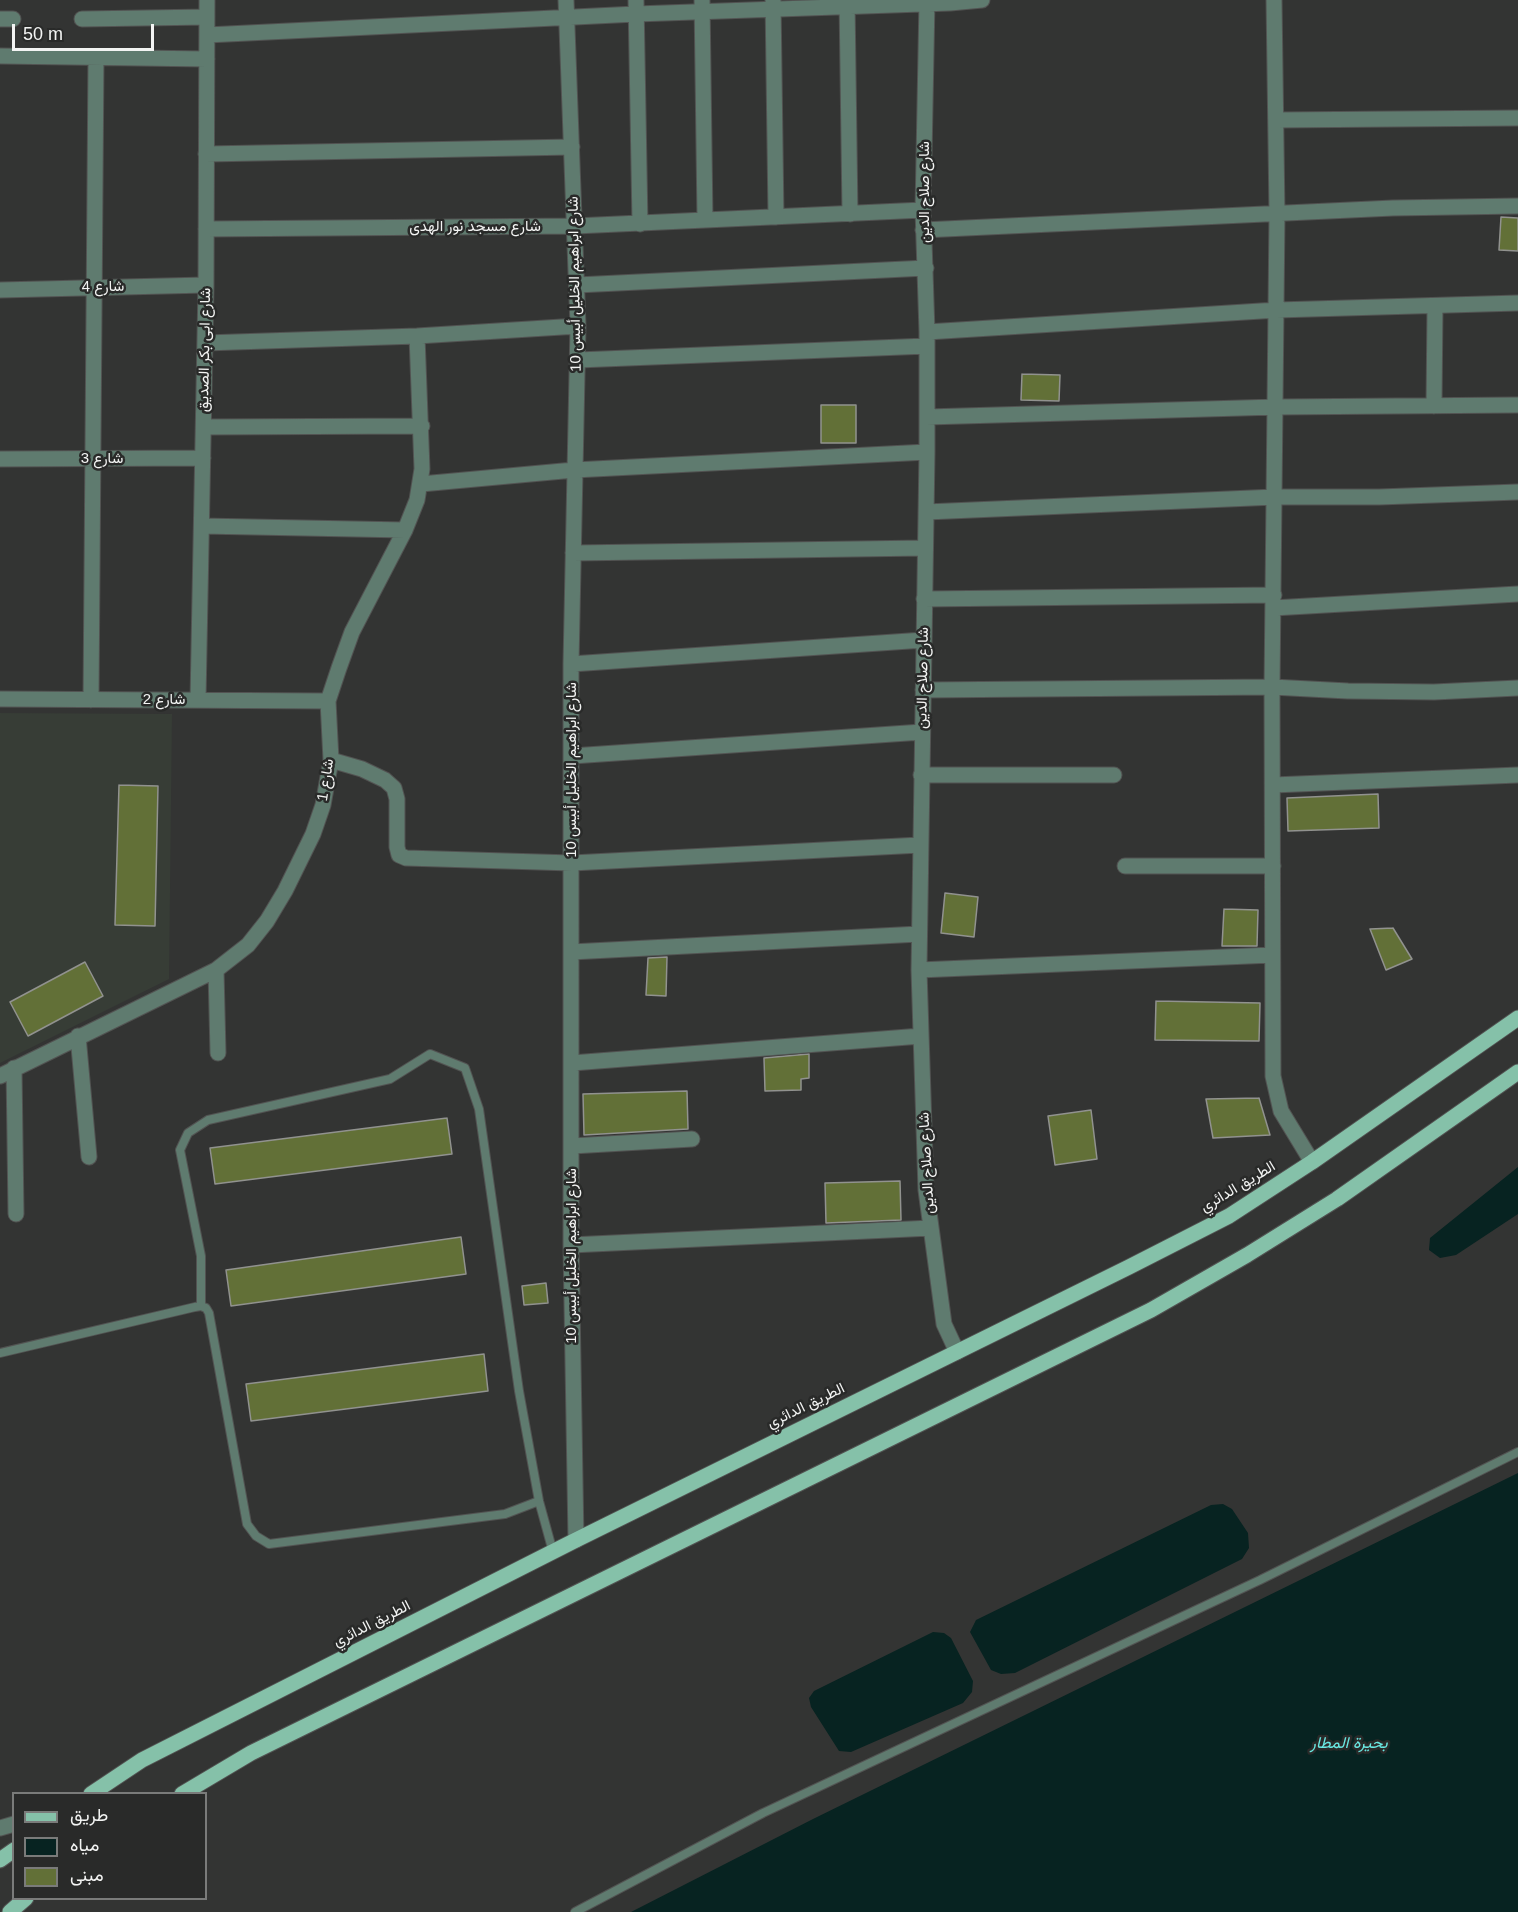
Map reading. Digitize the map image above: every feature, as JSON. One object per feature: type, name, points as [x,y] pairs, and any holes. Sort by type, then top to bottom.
[{"type":"main road","name":"الطريق الدائري","points":[[94,1792],[142,1760],[576,1540],[1229,1216],[1312,1162],[1518,1018]]},
{"type":"main road","points":[[185,1792],[272,1742],[1151,1310],[1247,1255],[1337,1199],[1518,1072]]},
{"type":"main road","points":[[10,1912],[25,1900]]},
{"type":"street","name":"شارع ابى بكر الصديق","points":[[198,700],[206,285],[207,0]]},
{"type":"street","name":"شارع ابراهيم الخليل أبيس 10","points":[[566,0],[578,285],[573,553],[571,952],[571,1245],[576,1540]]},
{"type":"street","points":[[207,35],[566,18],[636,7],[982,0]]},
{"type":"street","points":[[1274,0],[1277,310],[1272,687],[1272,955],[1275,1083],[1281,1111],[1312,1162]]},
{"type":"street","name":"شارع صلاح الدين","points":[[927,2],[923,210],[926,268],[927,452],[920,844],[921,1036],[924,1151],[931,1228],[944,1324],[957,1352]]},
{"type":"street","points":[[847,3],[850,214]]},
{"type":"street","points":[[772,4],[776,217]]},
{"type":"street","points":[[702,6],[705,220]]},
{"type":"street","points":[[636,7],[640,224]]},
{"type":"street","points":[[82,19],[207,17]]},
{"type":"street","points":[[0,67],[0,56],[207,59]]},
{"type":"street","points":[[91,700],[96,57]]},
{"type":"street","points":[[1276,120],[1518,118]]},
{"type":"street","points":[[206,154],[572,147]]},
{"type":"street","points":[[923,230],[1393,208],[1518,206]]},
{"type":"street","name":"شارع مسجد نور الهدى","points":[[206,229],[575,226],[923,210]]},
{"type":"street","points":[[578,285],[926,268]]},
{"type":"street","name":"شارع 4","points":[[0,290],[206,285]]},
{"type":"street","points":[[578,360],[927,339],[1277,310],[1518,303]]},
{"type":"street","points":[[1434,406],[1435,306]]},
{"type":"street","points":[[205,343],[417,336],[578,326]]},
{"type":"street","name":"شارع 1","points":[[0,1076],[216,969],[248,945],[267,921],[285,891],[313,834],[323,805],[331,760],[328,701],[352,632],[405,530],[421,484],[422,426],[417,336]]},
{"type":"street","points":[[927,417],[1276,407],[1518,405]]},
{"type":"street","points":[[204,426],[422,426]]},
{"type":"street","points":[[421,484],[574,470],[927,452]]},
{"type":"street","name":"شارع 3","points":[[0,459],[203,458]]},
{"type":"street","points":[[926,512],[1275,498],[1518,492]]},
{"type":"street","points":[[202,526],[405,530]]},
{"type":"street","points":[[573,553],[925,548]]},
{"type":"street","points":[[924,599],[1274,601],[1518,594]]},
{"type":"street","points":[[572,664],[924,640]]},
{"type":"street","points":[[923,690],[1272,687],[1424,692],[1518,688]]},
{"type":"street","name":"شارع 2","points":[[0,699],[328,701]]},
{"type":"street","points":[[572,756],[922,732]]},
{"type":"street","points":[[331,760],[362,769],[385,780],[394,788],[397,799],[397,847],[399,855],[406,858],[572,863],[920,844]]},
{"type":"street","points":[[921,775],[1114,775]]},
{"type":"street","points":[[1273,785],[1518,775]]},
{"type":"street","points":[[1125,866],[1273,866]]},
{"type":"street","points":[[571,952],[920,934]]},
{"type":"street","points":[[920,970],[1272,955]]},
{"type":"street","points":[[216,969],[218,1053]]},
{"type":"street","points":[[78,1036],[89,1157]]},
{"type":"street","points":[[572,1063],[921,1036]]},
{"type":"street","points":[[14,1068],[16,1214]]},
{"type":"street","points":[[572,1146],[692,1139]]},
{"type":"street","points":[[571,1245],[931,1228]]},
{"type":"lane","points":[[201,1306],[201,1256],[180,1150],[188,1133],[208,1120],[390,1079],[430,1054],[465,1068],[478,1109],[519,1391],[539,1502],[553,1552]]},
{"type":"lane","points":[[0,1353],[201,1306],[206,1308],[209,1313],[247,1524],[256,1536],[269,1544],[505,1514],[539,1502]]},
{"type":"lane","points":[[575,1912],[764,1813],[1260,1580],[1518,1452]]},
{"type":"shaded area","points":[[0,713],[172,714],[169,979],[0,1063]]},
{"type":"water","points":[[1518,1167],[1518,1214],[1456,1255],[1440,1258],[1429,1250],[1430,1238]]},
{"type":"water","name":"بحيرة المطار","points":[[1518,1473],[1518,1912],[631,1912],[813,1819]]},
{"type":"water","points":[[1223,1504],[1232,1509],[1248,1533],[1249,1548],[1242,1559],[1015,1673],[1001,1674],[991,1670],[970,1632],[976,1620],[1211,1505]]},
{"type":"water","points":[[933,1632],[944,1633],[951,1638],[973,1681],[972,1692],[963,1703],[851,1752],[839,1751],[811,1707],[809,1698],[814,1691]]},
{"type":"building","points":[[1501,217],[1518,218],[1518,251],[1499,250]]},
{"type":"building","points":[[1022,374],[1060,375],[1059,401],[1021,400]]},
{"type":"building","points":[[821,405],[856,405],[856,443],[821,443]]},
{"type":"building","points":[[119,785],[158,786],[155,926],[115,925]]},
{"type":"building","points":[[1378,794],[1379,828],[1288,831],[1287,798]]},
{"type":"building","points":[[945,893],[978,897],[974,937],[941,933]]},
{"type":"building","points":[[1224,909],[1258,910],[1257,946],[1222,946]]},
{"type":"building","points":[[1393,928],[1412,959],[1386,970],[1370,929]]},
{"type":"building","points":[[667,957],[666,996],[646,995],[648,958]]},
{"type":"building","points":[[85,962],[103,996],[28,1036],[10,1002]]},
{"type":"building","points":[[1156,1001],[1260,1003],[1259,1041],[1155,1040]]},
{"type":"building","points":[[809,1054],[809,1078],[801,1079],[801,1090],[765,1091],[764,1058]]},
{"type":"building","points":[[687,1091],[688,1129],[584,1135],[583,1094]]},
{"type":"building","points":[[1259,1098],[1270,1135],[1213,1138],[1206,1099]]},
{"type":"building","points":[[1091,1110],[1097,1159],[1055,1165],[1048,1116]]},
{"type":"building","points":[[447,1118],[452,1154],[215,1184],[210,1148]]},
{"type":"building","points":[[900,1181],[901,1220],[826,1223],[825,1183]]},
{"type":"building","points":[[461,1237],[466,1274],[231,1306],[226,1270]]},
{"type":"building","points":[[546,1283],[548,1303],[524,1305],[522,1286]]},
{"type":"building","points":[[484,1354],[488,1391],[251,1421],[246,1384]]}]
